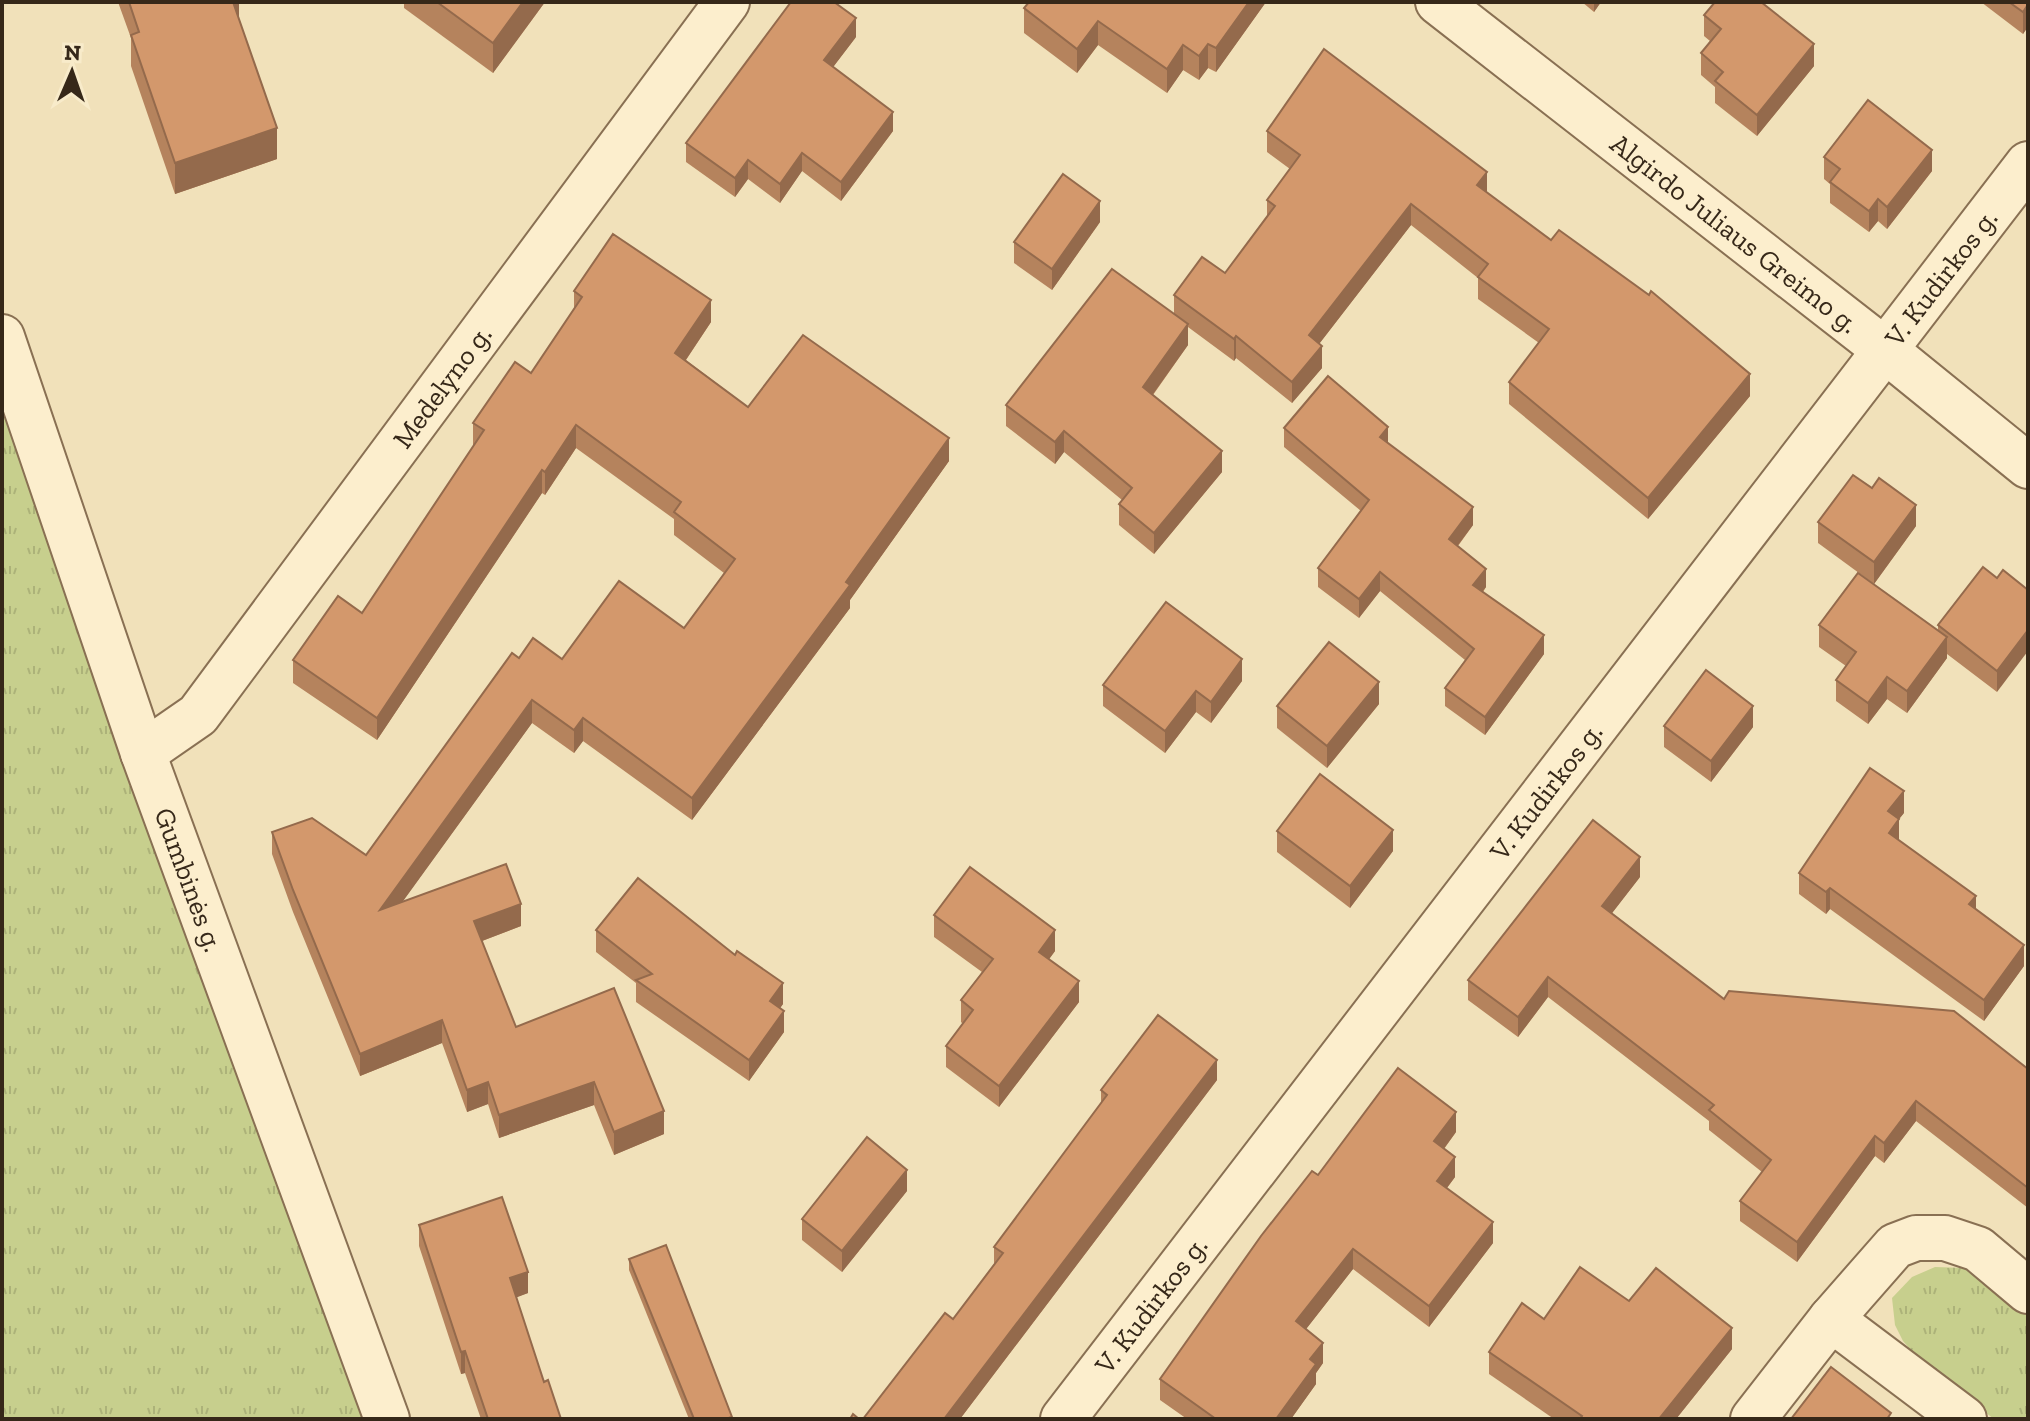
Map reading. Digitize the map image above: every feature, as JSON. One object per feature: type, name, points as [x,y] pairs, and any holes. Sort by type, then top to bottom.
[{"type":"street","name":"Medelyno g.","points":[[143,753],[198,715],[727,2]]},
{"type":"street","name":"Algirdo Juliaus Greimo g.","points":[[1438,2],[1885,350],[2028,466]]},
{"type":"street","name":"V. Kudirkos g.","points":[[1071,1416],[2028,164]]},
{"type":"street","name":"Gumbinės g.","points":[[2,337],[143,753],[387,1419]]},
{"type":"street","points":[[1753,1419],[1831,1319],[1895,1246],[1916,1238],[1945,1238],[1978,1249],[2028,1291]]},
{"type":"street","points":[[1831,1319],[1964,1419]]},
{"type":"green space","points":[[2,337],[387,1419],[2,1419]]},
{"type":"green space","points":[[1935,1267],[1966,1268],[2028,1315],[2028,1419],[1994,1419],[1926,1367],[1903,1341],[1895,1325],[1892,1298],[1912,1277]]},
{"type":"building","points":[[129,2],[233,2],[277,128],[175,163],[131,35],[139,32]]},
{"type":"building","points":[[437,2],[523,2],[493,43]]},
{"type":"building","points":[[791,2],[834,2],[856,18],[824,60],[893,112],[841,182],[802,153],[780,184],[748,160],[735,178],[686,143]]},
{"type":"building","points":[[1029,2],[1249,2],[1216,48],[1208,44],[1199,56],[1183,45],[1167,69],[1098,21],[1077,49],[1024,8]]},
{"type":"building","points":[[1715,2],[1761,2],[1814,44],[1757,115],[1715,81],[1723,72],[1701,53],[1721,29],[1704,15]]},
{"type":"building","points":[[2009,2],[2028,2],[2028,7],[2023,12]]},
{"type":"building","points":[[1324,49],[1487,172],[1477,185],[1551,240],[1559,230],[1649,295],[1651,291],[1750,374],[1648,498],[1509,382],[1549,329],[1478,277],[1488,264],[1411,204],[1309,335],[1322,346],[1292,382],[1236,336],[1234,339],[1174,295],[1202,257],[1225,273],[1275,206],[1267,200],[1300,155],[1267,131]]},
{"type":"building","points":[[1868,100],[1932,150],[1887,207],[1878,199],[1869,211],[1830,182],[1840,169],[1824,157]]},
{"type":"building","points":[[1063,174],[1100,201],[1052,269],[1014,242]]},
{"type":"building","points":[[613,234],[711,300],[675,353],[748,407],[803,335],[949,438],[846,582],[850,585],[692,798],[583,718],[574,730],[532,700],[380,910],[506,864],[521,904],[474,921],[516,1027],[614,988],[664,1111],[614,1132],[594,1082],[499,1115],[488,1082],[467,1090],[442,1020],[360,1054],[272,832],[312,818],[366,855],[512,653],[519,658],[533,638],[562,659],[619,581],[684,628],[735,559],[674,512],[681,502],[576,425],[545,472],[542,470],[377,718],[293,660],[338,596],[362,613],[484,430],[473,423],[515,362],[531,373],[582,297],[574,291]]},
{"type":"building","points":[[1112,269],[1188,324],[1143,387],[1222,451],[1154,533],[1119,504],[1132,488],[1064,431],[1055,442],[1006,405]]},
{"type":"building","points":[[1328,376],[1388,427],[1380,437],[1473,507],[1449,539],[1486,569],[1473,585],[1544,635],[1485,717],[1445,688],[1474,649],[1380,572],[1359,599],[1318,568],[1369,500],[1284,428]]},
{"type":"building","points":[[1853,475],[1872,488],[1879,478],[1916,505],[1874,562],[1818,522]]},
{"type":"building","points":[[1983,567],[1997,578],[2003,570],[2028,590],[2028,630],[1997,671],[1938,625]]},
{"type":"building","points":[[1858,573],[1947,637],[1907,691],[1887,677],[1868,703],[1836,680],[1856,652],[1819,625]]},
{"type":"building","points":[[1166,602],[1242,659],[1211,702],[1196,691],[1165,731],[1103,685]]},
{"type":"building","points":[[1329,642],[1379,682],[1327,746],[1277,706]]},
{"type":"building","points":[[1706,670],[1753,706],[1711,761],[1664,726]]},
{"type":"building","points":[[1870,768],[1904,791],[1888,811],[1899,819],[1889,833],[1976,896],[1969,904],[2024,945],[1984,1000],[1830,888],[1826,892],[1799,873]]},
{"type":"building","points":[[1320,774],[1393,830],[1350,886],[1277,831]]},
{"type":"building","points":[[1593,820],[1640,857],[1602,906],[1724,999],[1729,991],[1954,1011],[2028,1069],[2028,1188],[1916,1101],[1884,1143],[1875,1136],[1797,1242],[1740,1201],[1771,1160],[1709,1110],[1714,1105],[1548,977],[1518,1017],[1468,980]]},
{"type":"building","points":[[970,867],[1055,930],[1039,952],[1079,981],[999,1086],[946,1046],[973,1010],[961,1000],[993,959],[934,915]]},
{"type":"building","points":[[638,878],[735,955],[737,951],[783,983],[770,1001],[784,1011],[749,1060],[636,980],[652,974],[596,930]]},
{"type":"building","points":[[1158,1015],[1217,1060],[944,1419],[863,1419],[945,1313],[953,1319],[1003,1253],[994,1247],[1107,1095],[1101,1090]]},
{"type":"building","points":[[1398,1068],[1456,1112],[1434,1141],[1455,1157],[1437,1181],[1493,1222],[1429,1306],[1353,1249],[1296,1321],[1323,1343],[1310,1359],[1316,1364],[1276,1419],[1216,1419],[1160,1379],[1261,1236],[1312,1171],[1318,1175]]},
{"type":"building","points":[[867,1137],[907,1170],[842,1251],[802,1219]]},
{"type":"building","points":[[502,1197],[528,1272],[510,1278],[544,1382],[548,1380],[561,1419],[488,1419],[465,1351],[461,1352],[419,1225]]},
{"type":"building","points":[[666,1245],[732,1417],[694,1419],[629,1259]]},
{"type":"building","points":[[1580,1267],[1629,1301],[1656,1268],[1732,1328],[1659,1419],[1580,1419],[1582,1416],[1489,1352],[1522,1303],[1544,1319]]},
{"type":"building","points":[[1831,1367],[1891,1413],[1887,1419],[1791,1419]]}]
